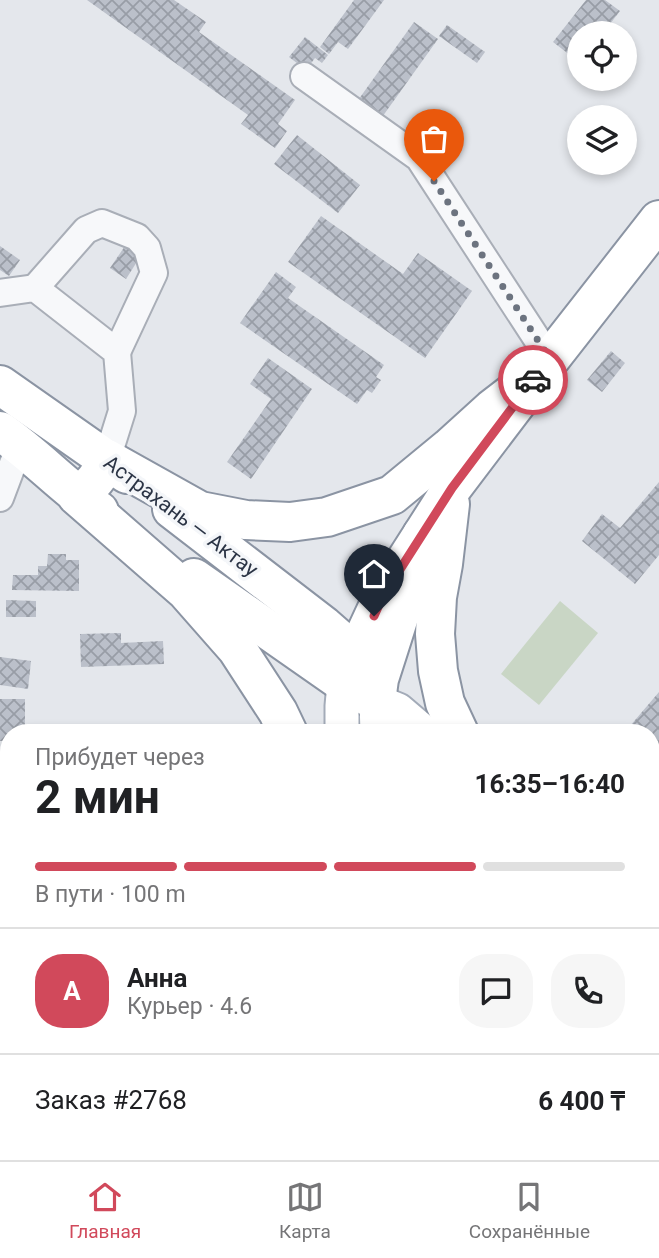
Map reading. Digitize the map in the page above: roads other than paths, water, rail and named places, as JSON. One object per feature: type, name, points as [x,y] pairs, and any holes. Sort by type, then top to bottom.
[{"type":"highway","points":[[372,693],[403,604],[422,535],[452,488],[659,220]]},
{"type":"highway","points":[[284,724],[237,649],[186,591],[77,496],[89,488],[100,475],[107,459],[200,511],[246,520],[290,522],[327,517],[392,495],[545,365]]},
{"type":"highway","name":"Астрахань — Актау","points":[[0,385],[107,459],[324,626],[372,693]]},
{"type":"highway","name":"Астрахань — Актау","points":[[10,438],[77,496],[372,693]]},
{"type":"highway","points":[[452,488],[437,597],[435,634],[444,703],[454,724]]},
{"type":"main road","points":[[342,724],[341,706],[372,693],[413,724]]},
{"type":"street","points":[[304,76],[419,158],[545,365]]},
{"type":"street","points":[[0,293],[35,288],[86,230],[102,223],[137,237],[147,247],[154,273],[117,352],[121,411],[107,459]]},
{"type":"street","points":[[35,288],[117,352]]},
{"type":"street","points":[[0,498],[10,438]]}]
